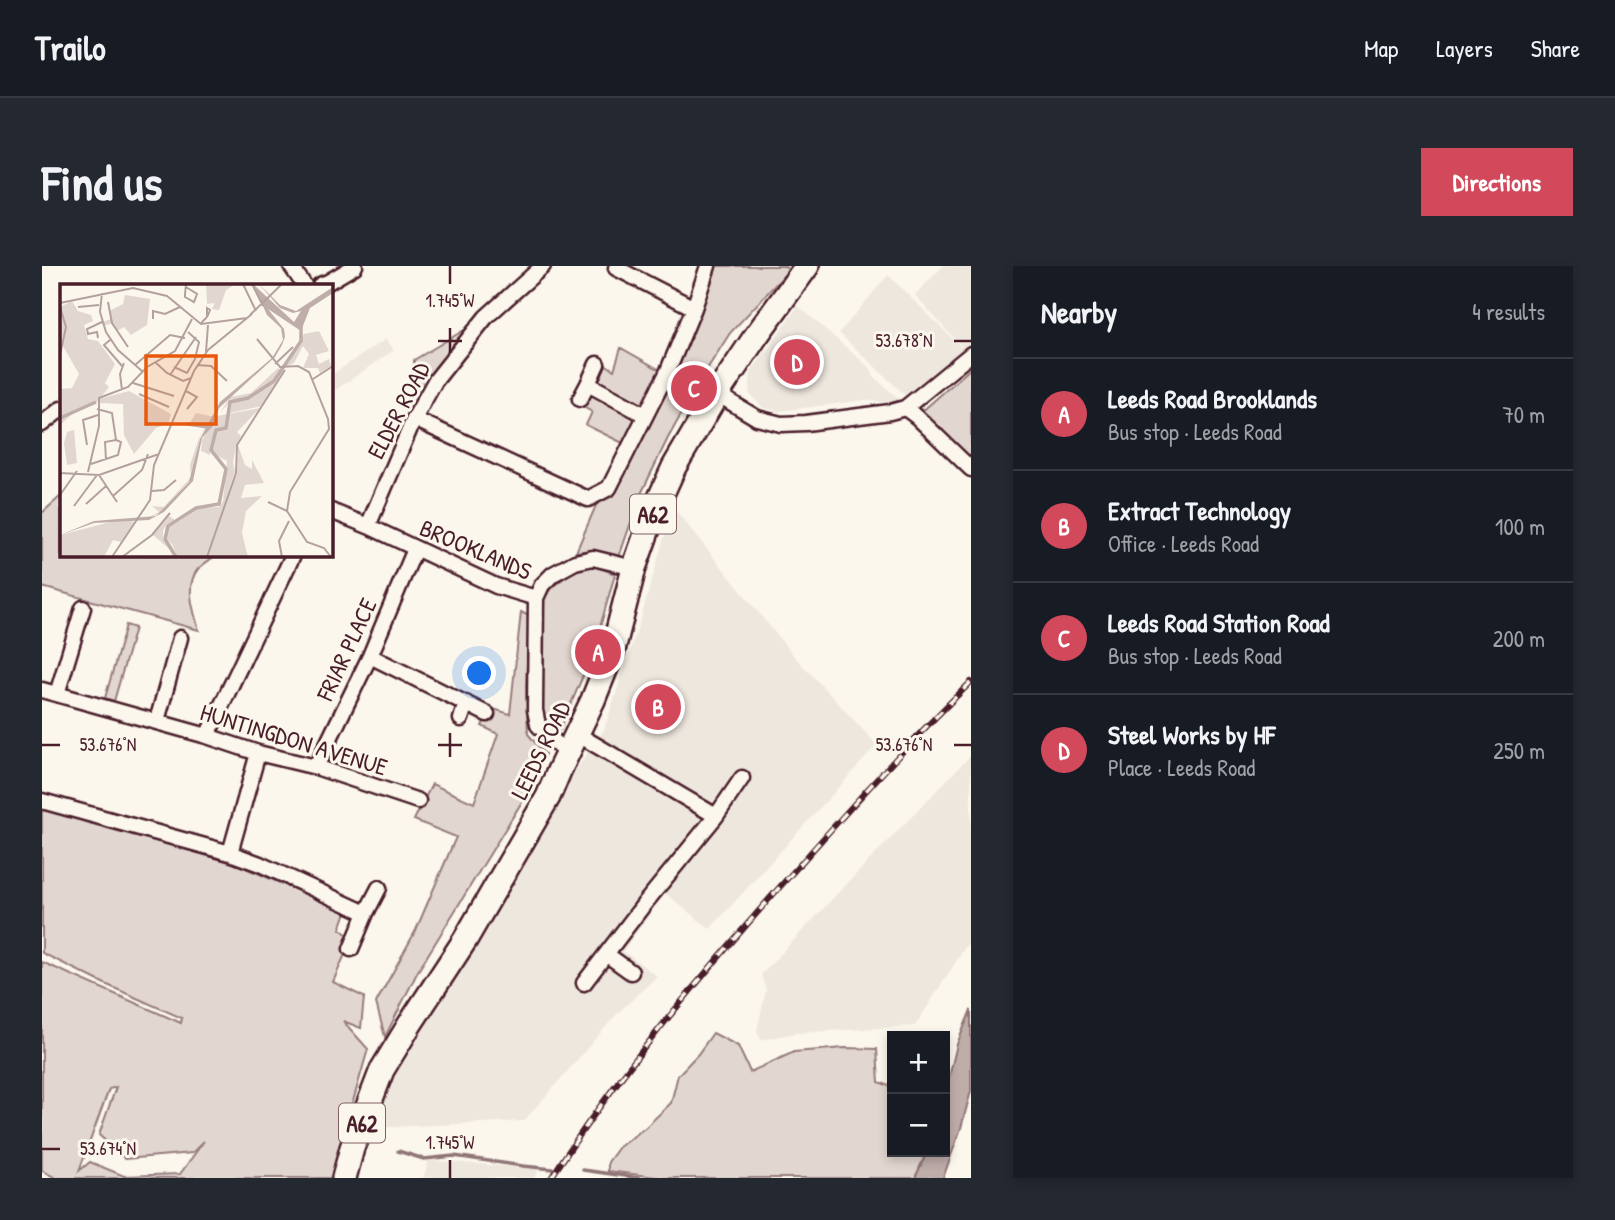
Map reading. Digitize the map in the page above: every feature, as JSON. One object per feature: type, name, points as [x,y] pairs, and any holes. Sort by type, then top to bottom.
[{"type":"main road","name":"LEEDS ROAD","points":[[344,1178],[352,1148],[382,1070],[471,931],[548,797],[613,650],[634,568],[655,509],[674,467],[717,394],[807,266]]},
{"type":"street","points":[[291,266],[303,284]]},
{"type":"street","points":[[322,284],[355,266]]},
{"type":"street","name":"ELDER ROAD","points":[[368,526],[414,419],[435,381],[486,317],[543,266]]},
{"type":"street","points":[[414,419],[588,499],[608,488],[667,373],[708,266]]},
{"type":"street","points":[[616,268],[694,308]]},
{"type":"street","points":[[717,394],[757,418],[781,424],[890,412],[905,408],[971,354]]},
{"type":"street","points":[[580,399],[597,364]]},
{"type":"street","points":[[588,384],[645,415]]},
{"type":"street","points":[[905,408],[971,469]]},
{"type":"street","points":[[42,424],[60,410]]},
{"type":"street","name":"BROOKLANDS","points":[[332,510],[495,586],[536,598],[542,585],[553,574],[575,562],[593,558],[634,568]]},
{"type":"street","name":"FRIAR PLACE","points":[[316,767],[370,656],[415,549]]},
{"type":"street","points":[[207,736],[293,556]]},
{"type":"street","points":[[536,598],[535,710],[538,725],[716,816]]},
{"type":"street","points":[[57,694],[83,608]]},
{"type":"street","points":[[157,721],[180,638]]},
{"type":"street","points":[[370,656],[487,714]]},
{"type":"street","name":"HUNTINGDON AVENUE","points":[[42,690],[157,721],[258,753],[316,767],[418,801]]},
{"type":"street","points":[[461,719],[466,703]]},
{"type":"street","points":[[230,853],[258,753]]},
{"type":"street","points":[[584,983],[716,816],[742,778]]},
{"type":"street","points":[[42,801],[230,853],[366,913]]},
{"type":"street","points":[[351,948],[379,888]]},
{"type":"street","points":[[606,954],[631,972]]},
{"type":"shaded area","points":[[716,266],[784,266],[789,270],[730,333],[702,377],[640,496],[619,557],[613,558],[590,550],[576,552],[597,503],[616,485],[635,449],[586,425],[592,412],[576,403],[596,358],[614,370],[621,348],[662,371],[674,373],[701,312]]},
{"type":"shaded area","points":[[943,266],[971,266],[971,357],[915,295]]},
{"type":"shaded area","points":[[888,275],[963,349],[905,395],[839,333]]},
{"type":"shaded area","points":[[798,306],[870,368],[874,377],[900,400],[866,400],[779,411],[763,408],[749,393],[751,372]]},
{"type":"shaded area","points":[[486,317],[415,415],[414,360]]},
{"type":"shaded area","points":[[386,339],[394,350],[332,392],[332,374]]},
{"type":"shaded area","points":[[971,368],[971,460],[919,414]]},
{"type":"shaded area","points":[[60,497],[60,556],[215,556],[198,569],[192,583],[191,599],[199,630],[42,587],[42,513]]},
{"type":"shaded area","points":[[673,507],[793,655],[877,745],[710,929],[665,893],[623,951],[657,976],[617,1014],[524,1121],[371,1128],[396,1074],[495,913],[577,768],[604,730]]},
{"type":"shaded area","points":[[593,565],[615,574],[593,652],[560,730],[555,729],[545,723],[539,707],[544,599],[551,588],[580,566]]},
{"type":"shaded area","points":[[521,612],[529,616],[526,687],[528,734],[545,754],[531,787],[418,971],[385,1037],[376,1003],[416,930],[456,837],[414,820],[432,784],[474,803],[498,734],[482,726],[490,708],[510,714]]},
{"type":"shaded area","points":[[126,625],[135,628],[114,701],[105,698]]},
{"type":"shaded area","points":[[971,755],[971,938],[915,1026],[795,1033],[761,1040],[757,1031],[766,990],[761,975]]},
{"type":"shaded area","points":[[42,809],[234,863],[346,912],[340,929],[352,938],[333,982],[364,997],[361,1028],[343,1021],[368,1049],[331,1178],[56,1178],[42,1171],[42,962],[181,1023],[182,1018],[42,953]],"holes":[[[116,1087],[99,1135],[125,1159],[192,1153],[204,1141],[180,1174],[124,1176],[90,1162],[79,1171],[109,1089]]]},
{"type":"shaded area","points":[[971,1010],[971,1091],[961,1128],[943,1178],[915,1178],[925,1157],[950,1157],[950,1073],[957,1044]]},
{"type":"shaded area","points":[[713,1033],[738,1046],[750,1072],[794,1052],[845,1048],[877,1049],[879,1082],[887,1085],[887,1157],[925,1157],[915,1178],[664,1178],[608,1171],[608,1162],[619,1147],[646,1127],[671,1103],[678,1075]]},
{"type":"shaded area","points":[[429,1160],[539,1169],[534,1178],[423,1178]]},
{"type":"waterway","points":[[398,1151],[424,1159],[454,1156],[553,1169]]},
{"type":"waterway","points":[[583,1170],[639,1178]]},
{"type":"railway","points":[[551,1178],[631,1065],[718,958],[873,784],[971,682]]},
{"type":"place","name":"Steel Works by HF","points":[[797,362]]},
{"type":"place","name":"Leeds Road Station Road","points":[[694,388]]},
{"type":"place","name":"Leeds Road Brooklands","points":[[598,652]]},
{"type":"place","name":"Extract Technology","points":[[658,707]]}]
